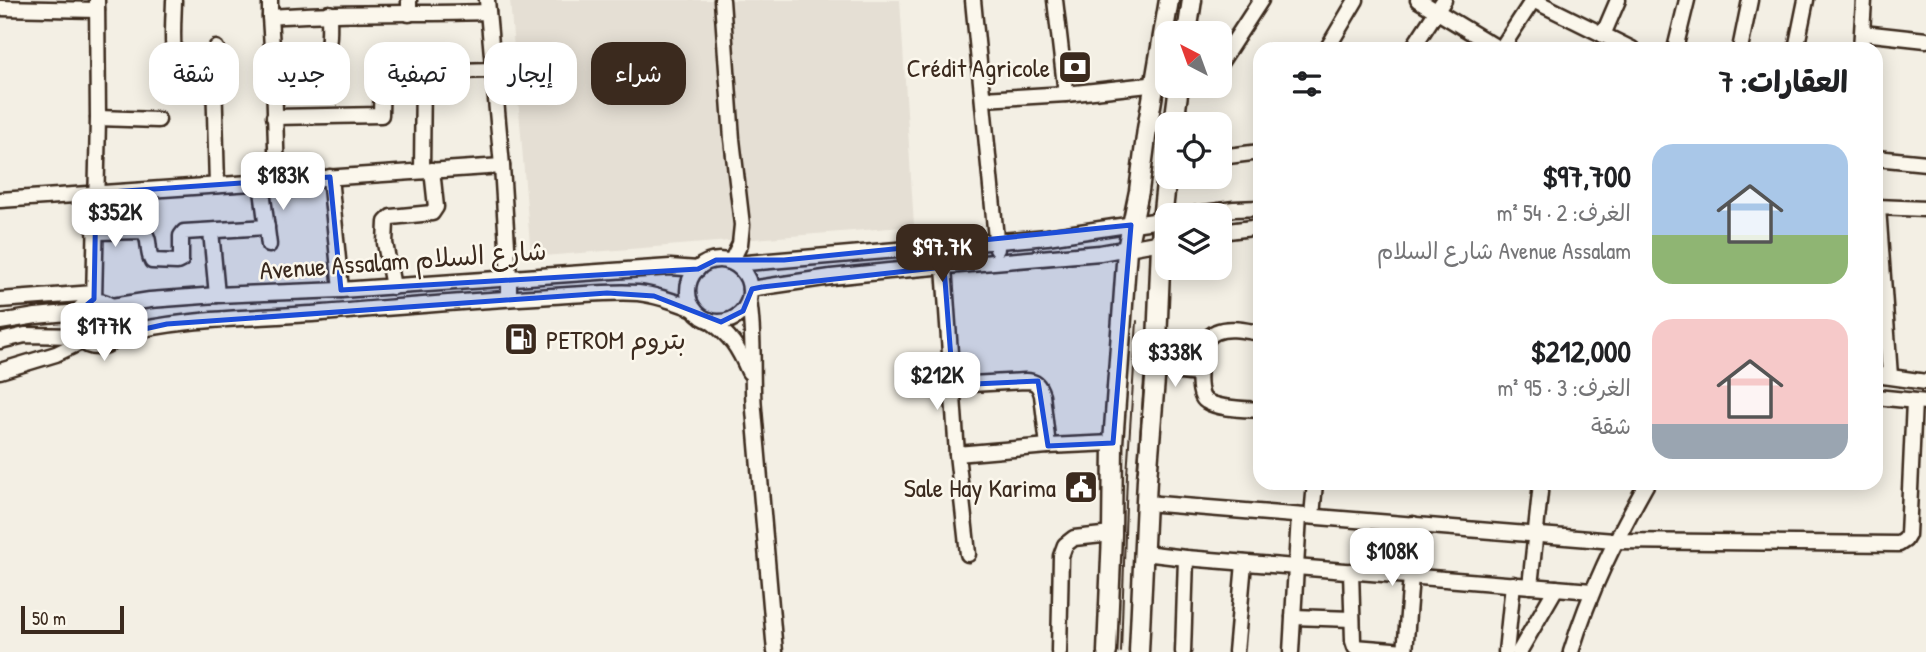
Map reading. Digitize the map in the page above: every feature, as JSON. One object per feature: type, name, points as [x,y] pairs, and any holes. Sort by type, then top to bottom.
[{"type":"main road","points":[[1167,21],[1169,0]]},
{"type":"main road","points":[[1189,21],[1192,0]]},
{"type":"main road","points":[[1107,652],[1114,443],[1127,249],[1158,98]]},
{"type":"main road","points":[[1139,652],[1162,280]]},
{"type":"street","points":[[174,0],[174,42]]},
{"type":"street","points":[[270,0],[277,181]]},
{"type":"street","points":[[722,0],[732,139],[742,225],[740,244],[733,263]]},
{"type":"street","points":[[973,0],[998,261]]},
{"type":"street","points":[[1055,0],[1066,94]]},
{"type":"street","points":[[1232,45],[1261,0]]},
{"type":"street","points":[[1331,42],[1356,0]]},
{"type":"street","points":[[1418,0],[1440,6],[1490,42]]},
{"type":"street","points":[[1505,42],[1533,0],[1618,42]]},
{"type":"street","points":[[1603,35],[1618,0]]},
{"type":"street","points":[[1677,42],[1687,0]]},
{"type":"street","points":[[1741,42],[1750,0]]},
{"type":"street","points":[[1797,42],[1806,0]]},
{"type":"street","points":[[1862,42],[1864,0]]},
{"type":"street","points":[[0,8],[97,5],[98,118],[94,297],[78,312],[75,324],[81,339],[88,345],[101,346],[113,341],[120,323],[112,306],[94,297],[0,300]]},
{"type":"street","points":[[270,16],[312,7],[330,13],[409,7],[487,6],[490,42]]},
{"type":"street","points":[[1417,42],[1440,6]]},
{"type":"street","points":[[328,42],[330,13]]},
{"type":"street","points":[[1863,33],[1926,40]]},
{"type":"street","points":[[983,99],[1155,85]]},
{"type":"street","points":[[215,105],[217,185]]},
{"type":"street","points":[[274,117],[381,115],[381,105]]},
{"type":"street","points":[[393,286],[385,243],[386,222],[391,217],[433,212],[436,207],[427,171],[424,105]]},
{"type":"street","points":[[496,105],[509,298]]},
{"type":"street","points":[[98,118],[158,120]]},
{"type":"street","points":[[1232,156],[1253,153]]},
{"type":"street","points":[[1883,159],[1926,163]]},
{"type":"street","points":[[0,200],[502,166]]},
{"type":"street","points":[[330,177],[341,290]]},
{"type":"street","points":[[261,182],[269,246]]},
{"type":"street","points":[[1883,207],[1926,209]]},
{"type":"street","points":[[1232,209],[1253,208]]},
{"type":"street","points":[[751,376],[736,344],[725,332],[694,309],[690,300],[691,280],[698,269],[710,262],[716,260],[733,263],[996,242],[1059,236],[1155,221]]},
{"type":"street","points":[[95,232],[142,230],[147,236],[150,258],[155,262],[177,262],[181,260],[183,232],[267,228]]},
{"type":"street","points":[[1232,230],[1253,228]]},
{"type":"street","points":[[211,231],[217,295]]},
{"type":"street","points":[[750,295],[831,277],[1127,249],[1155,244]]},
{"type":"street","points":[[733,263],[745,273],[750,295],[751,376],[775,652]]},
{"type":"street","name":"Avenue Assalam شارع السلام","points":[[112,306],[217,295],[341,290],[670,267],[698,269]]},
{"type":"street","points":[[944,267],[957,454],[968,554]]},
{"type":"street","name":"Avenue Assalam شارع السلام","points":[[117,335],[146,327],[195,321],[607,293],[638,293],[671,300],[694,309]]},
{"type":"street","points":[[709,320],[721,322],[733,319],[743,311],[750,295]]},
{"type":"street","points":[[0,322],[78,312]]},
{"type":"street","points":[[1253,332],[1227,330],[1216,332],[1209,337],[1203,346],[1199,374],[1200,396],[1205,401],[1253,409]]},
{"type":"street","points":[[0,341],[25,335],[81,339]]},
{"type":"street","points":[[41,335],[56,345],[54,352],[47,357]]},
{"type":"street","points":[[0,371],[47,357],[81,339]]},
{"type":"street","points":[[1156,367],[1199,374]]},
{"type":"street","points":[[1883,376],[1926,382]]},
{"type":"street","points":[[953,385],[1036,382],[1042,395],[1048,446]]},
{"type":"street","points":[[1146,503],[1614,541],[1899,544],[1908,535],[1920,402],[1883,398]]},
{"type":"street","points":[[957,454],[1114,443]]},
{"type":"street","points":[[1291,652],[1295,567],[1313,490]]},
{"type":"street","points":[[1530,586],[1540,490]]},
{"type":"street","points":[[1571,652],[1592,591],[1614,541],[1643,490]]},
{"type":"street","points":[[1351,572],[1355,647],[1405,652],[1413,524]]},
{"type":"street","points":[[1059,652],[1059,578],[1063,549],[1073,538],[1112,534]]},
{"type":"street","points":[[1144,554],[1592,591]]},
{"type":"street","points":[[1182,652],[1186,558]]},
{"type":"street","points":[[1236,652],[1244,563]]},
{"type":"street","points":[[1506,652],[1513,584]]},
{"type":"street","points":[[1519,652],[1556,588]]},
{"type":"street","points":[[1293,617],[1352,619]]},
{"type":"highlighted area","points":[[330,177],[341,290],[698,269],[716,260],[784,260],[1131,225],[1113,443],[1048,446],[1038,381],[953,385],[944,267],[752,289],[743,311],[721,322],[654,296],[607,293],[167,324],[117,335],[101,346],[83,341],[75,324],[78,312],[94,299],[96,193]]},
{"type":"shaded area","points":[[510,0],[900,0],[914,226],[531,257],[519,105],[577,105],[577,42],[513,42]]},
{"type":"tram line","points":[[1121,652],[1127,475],[1137,321]]},
{"type":"tram line","points":[[1138,470],[1147,334]]},
{"type":"place","name":"Crédit Agricole","points":[[1075,67]]},
{"type":"place","name":"PETROM بتروم","points":[[521,339]]},
{"type":"place","name":"Sale Hay Karima","points":[[1081,487]]}]
